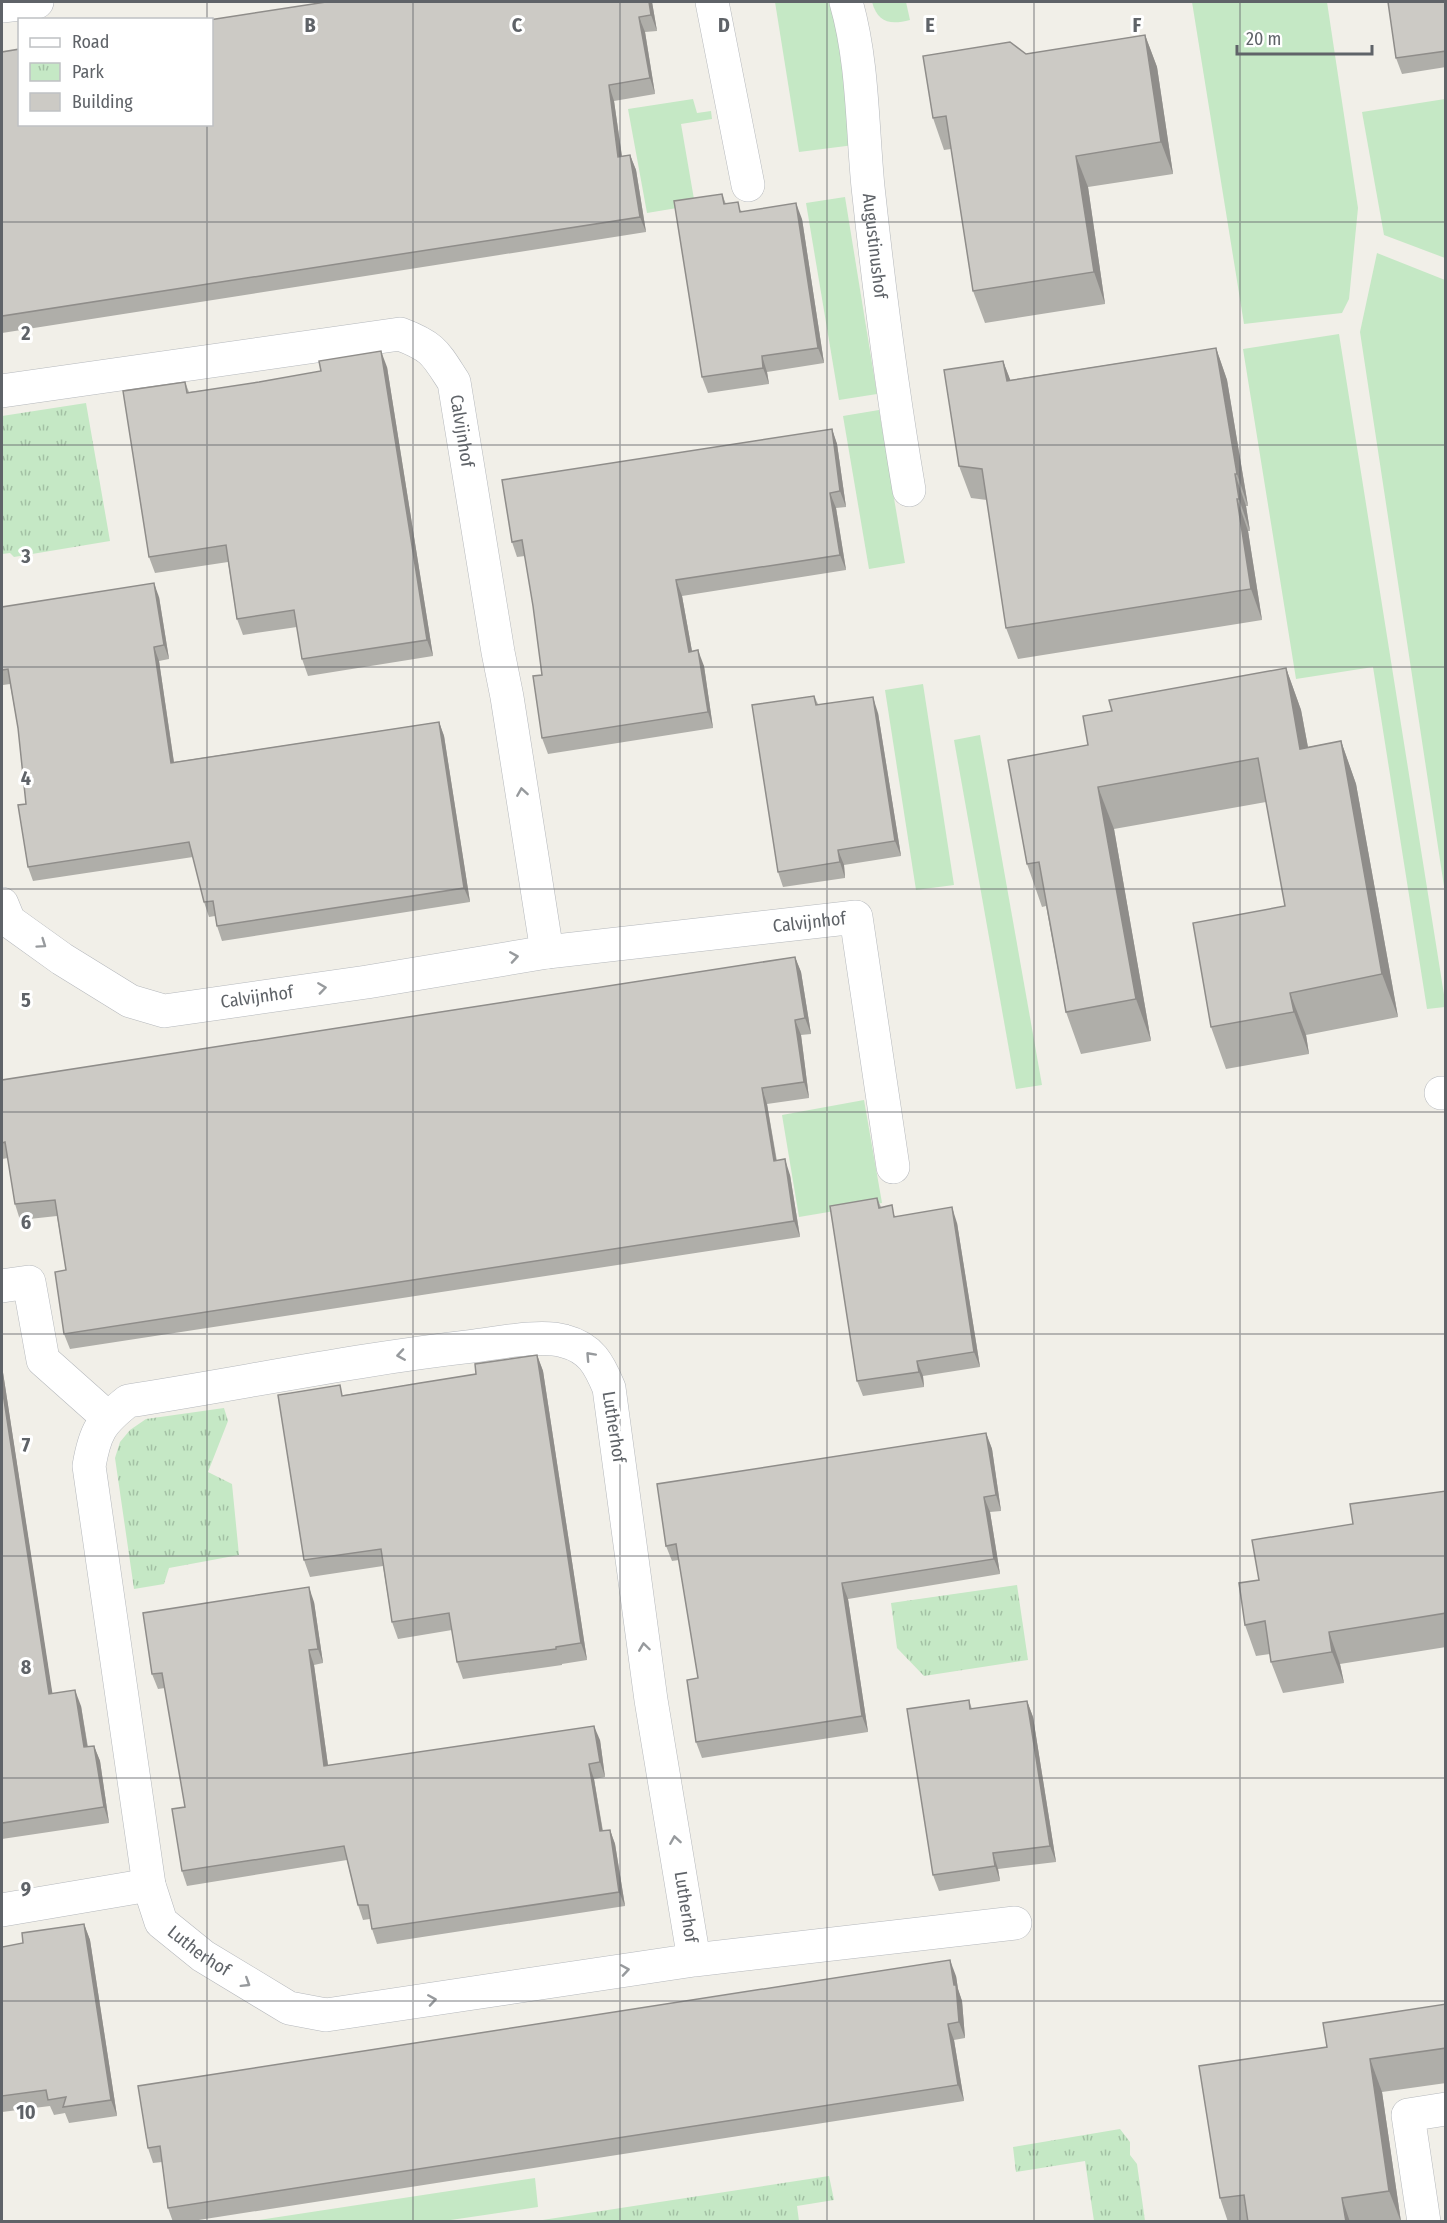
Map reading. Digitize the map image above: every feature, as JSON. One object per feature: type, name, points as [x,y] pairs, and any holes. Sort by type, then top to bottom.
[{"type":"street","points":[[2,6],[37,2]]},
{"type":"street","points":[[712,2],[748,185]]},
{"type":"street","name":"Augustinushof","points":[[846,2],[855,32],[868,188],[893,396],[909,490]]},
{"type":"street","name":"Calvijnhof","points":[[2,390],[400,334],[421,342],[435,353],[454,382],[547,952]]},
{"type":"street","name":"Calvijnhof","points":[[2,904],[9,921],[62,958],[130,1001],[164,1011],[367,982],[547,952],[856,916],[893,1167]]},
{"type":"street","points":[[2,1286],[29,1282],[43,1360],[107,1418]]},
{"type":"street","name":"Lutherhof","points":[[694,1960],[651,1700],[609,1388],[601,1367],[585,1349],[563,1340],[534,1340],[421,1352],[128,1401],[107,1418],[93,1440],[89,1466],[150,1885],[161,1922],[203,1956],[288,2008],[326,2015],[694,1960],[1015,1923]]},
{"type":"street","points":[[2,1910],[150,1885]]},
{"type":"street","points":[[1424,2222],[1408,2115],[1446,2109]]},
{"type":"green space","points":[[775,2],[832,2],[854,145],[799,152]]},
{"type":"green space","points":[[872,2],[906,2],[910,20],[886,21],[878,14]]},
{"type":"green space","points":[[1192,2],[1327,2],[1358,208],[1349,299],[1342,313],[1244,324]]},
{"type":"green space","points":[[693,99],[697,113],[711,111],[712,119],[681,124],[695,205],[647,213],[628,109]]},
{"type":"green space","points":[[1446,99],[1445,258],[1384,235],[1362,112]]},
{"type":"green space","points":[[845,197],[877,394],[839,400],[806,203]]},
{"type":"green space","points":[[1377,253],[1445,280],[1445,893],[1360,332]]},
{"type":"green space","points":[[1339,334],[1445,1007],[1427,1009],[1373,667],[1296,679],[1243,349]]},
{"type":"green space","points":[[86,403],[110,541],[14,557],[10,553],[2,554],[2,416]]},
{"type":"green space","points":[[879,410],[905,563],[869,569],[843,416]]},
{"type":"green space","points":[[923,684],[954,885],[916,890],[885,690]]},
{"type":"green space","points":[[980,735],[1042,1085],[1016,1089],[954,740]]},
{"type":"green space","points":[[864,1100],[882,1203],[799,1217],[782,1115]]},
{"type":"green space","points":[[224,1408],[228,1421],[208,1472],[232,1484],[239,1555],[169,1568],[164,1584],[134,1589],[115,1458],[120,1442],[130,1430],[146,1419]]},
{"type":"green space","points":[[1017,1585],[1028,1660],[924,1676],[897,1648],[891,1603]]},
{"type":"green space","points":[[1120,2129],[1130,2142],[1130,2155],[1137,2164],[1145,2221],[1094,2221],[1085,2161],[1016,2172],[1013,2147]]},
{"type":"green space","points":[[829,2176],[834,2200],[797,2206],[799,2221],[536,2221]]},
{"type":"green space","points":[[535,2178],[538,2207],[444,2221],[253,2221]]},
{"type":"building","points":[[326,2],[649,2],[651,15],[639,17],[650,78],[609,85],[618,157],[630,155],[640,217],[2,316],[2,52],[18,49],[18,126],[213,126],[213,19]]},
{"type":"building","points":[[1388,2],[1446,2],[1446,51],[1396,58]]},
{"type":"building","points":[[1145,35],[1161,142],[1076,156],[1094,272],[973,291],[946,116],[933,118],[923,56],[1010,42],[1026,54]]},
{"type":"building","points":[[722,194],[724,204],[738,202],[740,212],[796,203],[818,348],[762,356],[763,368],[702,377],[674,201]]},
{"type":"building","points":[[1216,348],[1237,474],[1235,474],[1239,499],[1237,499],[1251,589],[1006,628],[982,469],[959,466],[944,370],[1003,361],[1007,381]]},
{"type":"building","points":[[381,351],[427,640],[302,659],[294,610],[237,619],[226,545],[149,557],[123,391],[185,382],[187,393],[259,382],[321,371],[319,361]]},
{"type":"building","points":[[832,429],[840,491],[830,493],[840,555],[676,580],[689,652],[698,650],[708,712],[542,738],[533,676],[542,675],[533,606],[522,540],[512,542],[502,480]]},
{"type":"building","points":[[154,583],[164,645],[154,647],[171,763],[439,722],[464,888],[217,926],[213,901],[204,902],[189,842],[28,867],[18,805],[26,804],[18,728],[8,669],[2,670],[2,607]]},
{"type":"building","points":[[1286,668],[1300,749],[1341,741],[1382,974],[1290,993],[1294,1012],[1211,1027],[1193,923],[1285,906],[1258,758],[1098,787],[1136,999],[1066,1012],[1039,862],[1027,864],[1008,760],[1088,745],[1083,716],[1112,711],[1109,700]]},
{"type":"building","points":[[814,696],[816,705],[873,697],[895,841],[838,850],[840,862],[778,872],[752,705]]},
{"type":"building","points":[[795,957],[805,1018],[795,1020],[804,1082],[762,1088],[774,1161],[785,1159],[794,1221],[64,1334],[55,1272],[66,1270],[55,1200],[15,1204],[5,1142],[2,1143],[2,1080]]},
{"type":"building","points":[[877,1198],[879,1208],[892,1205],[894,1217],[952,1207],[974,1352],[917,1361],[919,1372],[857,1381],[830,1206]]},
{"type":"building","points":[[537,1355],[581,1643],[556,1647],[556,1649],[457,1662],[449,1613],[392,1622],[381,1549],[304,1560],[278,1395],[340,1385],[342,1396],[476,1374],[475,1364]]},
{"type":"building","points":[[2,1387],[49,1694],[75,1690],[84,1747],[94,1746],[104,1807],[2,1823]]},
{"type":"building","points":[[986,1433],[996,1495],[984,1497],[994,1559],[842,1583],[862,1716],[696,1742],[687,1680],[698,1678],[676,1544],[666,1546],[657,1484]]},
{"type":"building","points":[[1446,1491],[1446,1613],[1329,1632],[1332,1652],[1271,1662],[1265,1621],[1245,1625],[1239,1583],[1259,1580],[1252,1540],[1353,1524],[1350,1504]]},
{"type":"building","points":[[309,1587],[318,1649],[309,1650],[324,1766],[594,1726],[600,1762],[589,1764],[600,1831],[610,1830],[619,1892],[372,1929],[368,1905],[358,1905],[344,1846],[182,1871],[172,1809],[185,1807],[162,1673],[152,1674],[143,1613]]},
{"type":"building","points":[[969,1700],[970,1709],[1027,1701],[1050,1846],[993,1853],[995,1866],[933,1875],[907,1709]]},
{"type":"building","points":[[84,1924],[111,2100],[63,2107],[66,2097],[48,2100],[46,2090],[2,2096],[2,1947],[23,1943],[22,1933]]},
{"type":"building","points":[[950,1960],[954,1985],[956,1985],[959,2022],[948,2024],[958,2085],[168,2208],[160,2146],[148,2148],[138,2086]]},
{"type":"building","points":[[1446,2004],[1446,2048],[1370,2059],[1389,2191],[1342,2198],[1346,2222],[1248,2222],[1244,2195],[1220,2198],[1199,2066],[1327,2047],[1323,2023]]}]
